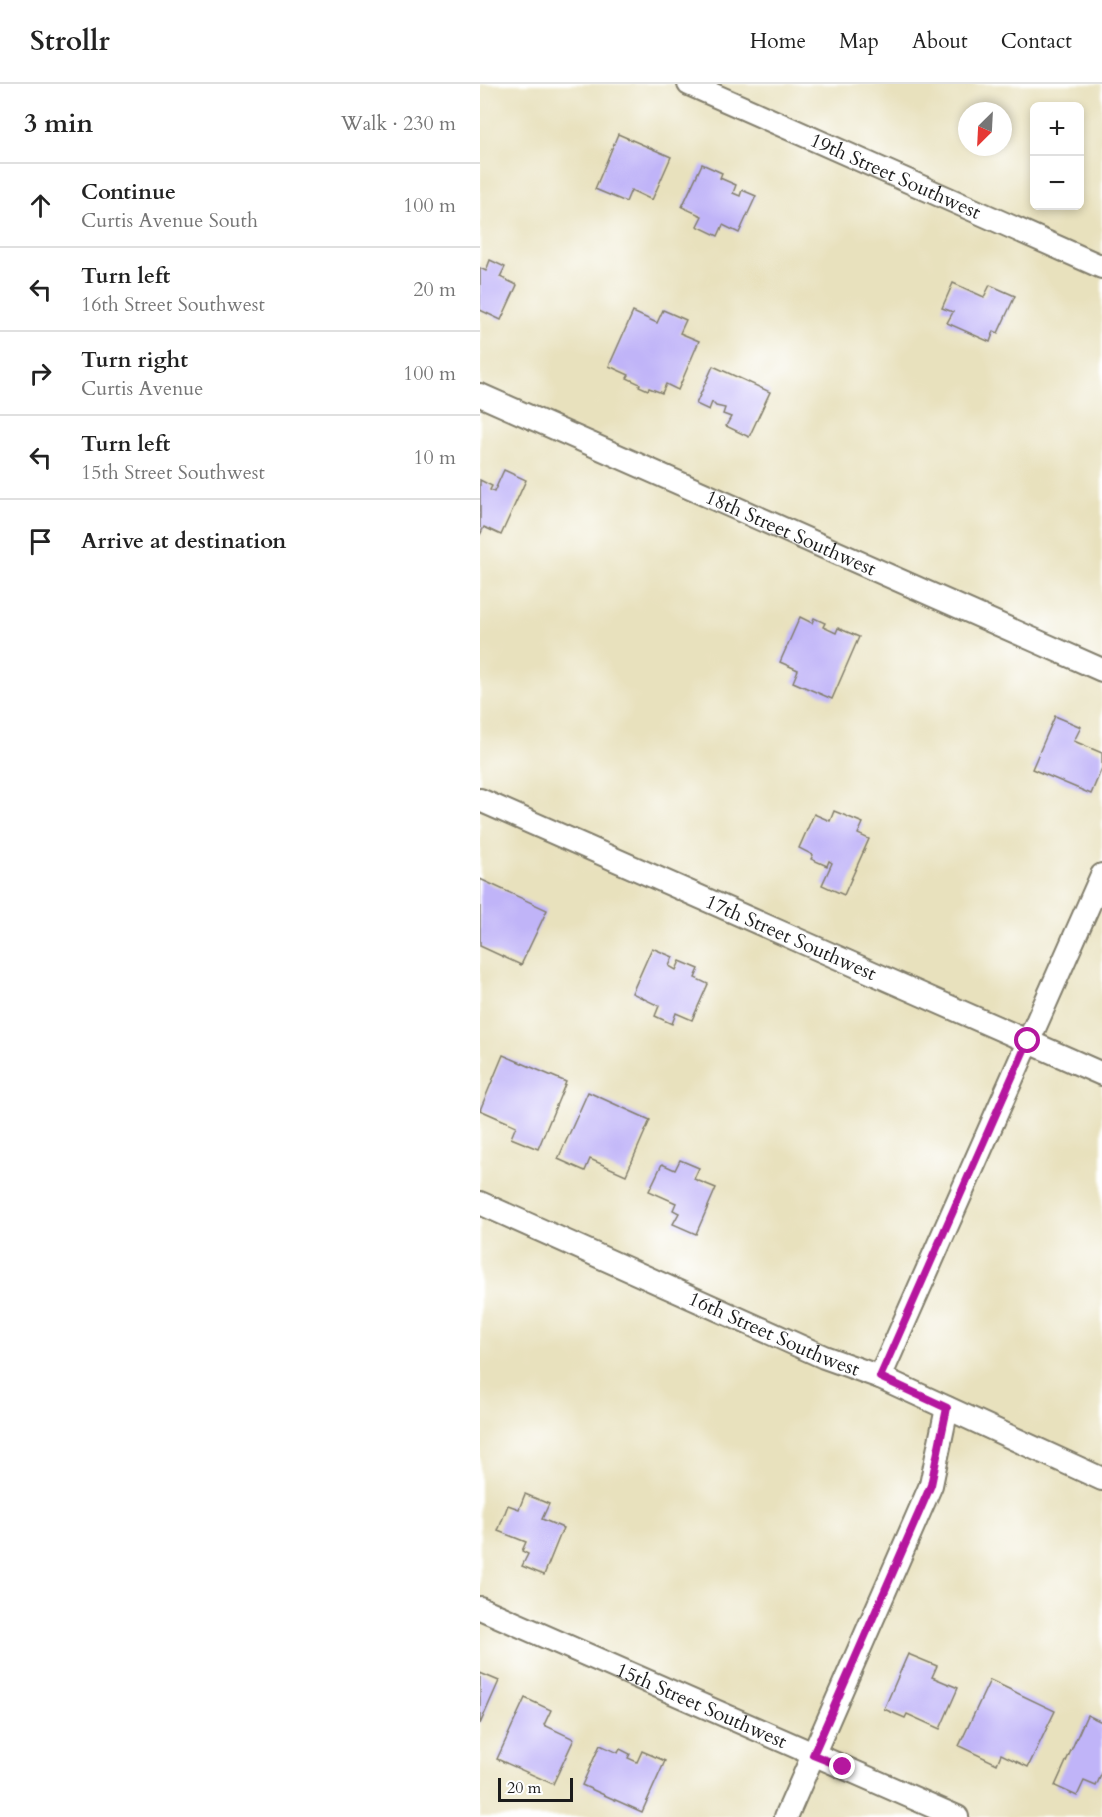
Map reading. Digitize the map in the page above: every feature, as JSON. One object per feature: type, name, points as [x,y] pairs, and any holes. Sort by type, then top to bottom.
[{"type":"street","name":"19th Street Southwest","points":[[689,84],[1102,267]]},
{"type":"street","name":"18th Street Southwest","points":[[480,395],[1102,669]]},
{"type":"street","name":"17th Street Southwest","points":[[480,800],[1102,1074]]},
{"type":"street","points":[[880,1377],[1102,875]]},
{"type":"street","name":"16th Street Southwest","points":[[480,1203],[824,1357],[880,1377],[1102,1479]]},
{"type":"street","points":[[786,1817],[931,1485],[947,1408]]},
{"type":"street","name":"15th Street Southwest","points":[[480,1608],[957,1817]]},
{"type":"building","points":[[618,134],[671,157],[652,200],[631,190],[626,202],[595,189]]},
{"type":"building","points":[[702,164],[722,173],[720,178],[736,185],[733,193],[740,196],[742,190],[756,196],[739,233],[723,225],[718,236],[697,226],[702,216],[682,207]]},
{"type":"building","points":[[490,260],[505,267],[500,277],[517,285],[501,320],[480,310],[480,268],[486,271]]},
{"type":"building","points":[[953,283],[984,297],[990,285],[1015,296],[998,333],[994,331],[990,342],[947,323],[953,312],[942,308]]},
{"type":"building","points":[[663,310],[686,320],[680,333],[699,341],[678,390],[666,384],[662,393],[639,386],[640,384],[627,378],[629,375],[609,366],[633,312],[657,323]]},
{"type":"building","points":[[713,366],[770,392],[749,437],[726,426],[731,417],[723,414],[725,408],[716,406],[712,402],[709,410],[696,404]]},
{"type":"building","points":[[504,470],[526,480],[501,535],[484,527],[480,535],[480,480],[492,486],[490,490],[494,492]]},
{"type":"building","points":[[800,617],[812,623],[814,618],[825,623],[823,627],[836,633],[838,628],[859,637],[832,699],[793,682],[798,670],[780,662]]},
{"type":"building","points":[[1055,716],[1081,727],[1074,741],[1102,753],[1102,768],[1091,794],[1032,769]]},
{"type":"building","points":[[834,811],[863,823],[858,834],[869,839],[844,895],[822,885],[832,863],[829,861],[827,866],[811,859],[813,855],[799,848],[814,814],[830,821]]},
{"type":"building","points":[[480,879],[547,910],[521,965],[480,946]]},
{"type":"building","points":[[652,948],[673,957],[669,966],[676,970],[680,961],[699,969],[695,978],[708,984],[692,1020],[676,1013],[672,1024],[655,1016],[659,1006],[632,993]]},
{"type":"building","points":[[503,1055],[566,1082],[538,1149],[511,1138],[516,1126],[480,1110]]},
{"type":"building","points":[[588,1092],[650,1120],[626,1175],[590,1159],[585,1171],[558,1159]]},
{"type":"building","points":[[680,1160],[699,1168],[694,1179],[716,1188],[696,1234],[673,1224],[679,1213],[673,1210],[676,1203],[649,1191],[662,1164],[675,1170]]},
{"type":"building","points":[[525,1494],[549,1504],[542,1519],[563,1528],[544,1575],[522,1566],[528,1554],[522,1551],[526,1542],[498,1531],[508,1505],[519,1509]]},
{"type":"building","points":[[908,1654],[937,1666],[932,1677],[958,1688],[940,1729],[907,1714],[905,1718],[884,1709]]},
{"type":"building","points":[[480,1673],[499,1681],[480,1724]]},
{"type":"building","points":[[990,1680],[1055,1711],[1028,1767],[1001,1754],[997,1764],[959,1746]]},
{"type":"building","points":[[525,1698],[551,1710],[544,1725],[574,1739],[553,1784],[497,1759]]},
{"type":"building","points":[[1087,1715],[1102,1722],[1102,1773],[1096,1786],[1084,1781],[1077,1796],[1055,1786]]},
{"type":"building","points":[[600,1745],[618,1753],[620,1749],[630,1754],[628,1758],[637,1762],[642,1751],[665,1761],[642,1812],[582,1785]]},
{"type":"route","points":[[843,1767],[813,1755],[931,1485],[947,1408],[880,1377],[1028,1041]]}]
